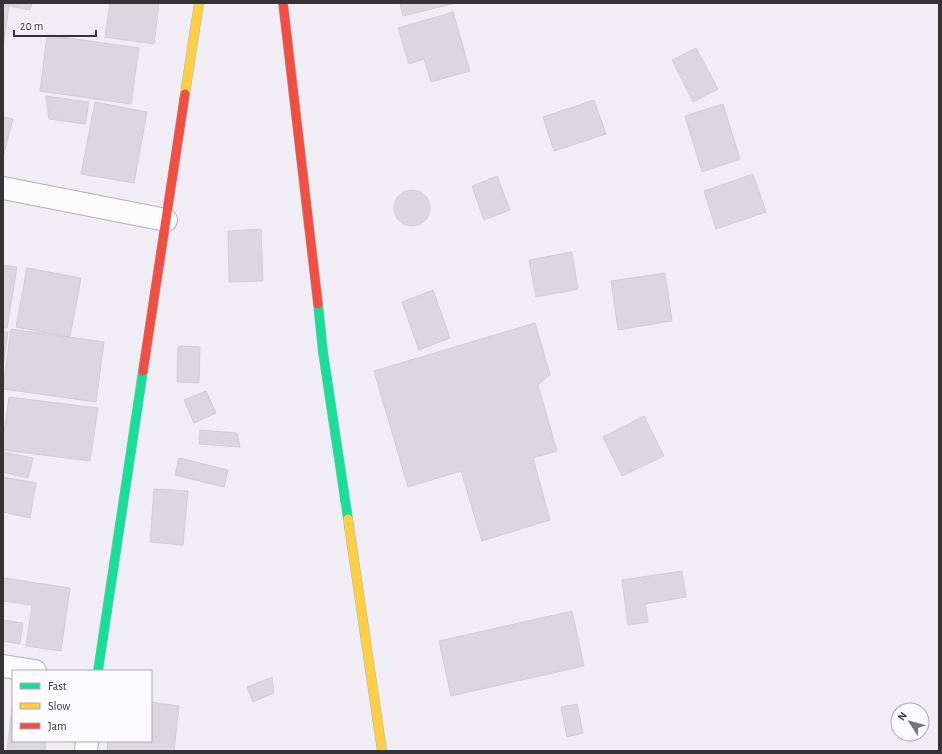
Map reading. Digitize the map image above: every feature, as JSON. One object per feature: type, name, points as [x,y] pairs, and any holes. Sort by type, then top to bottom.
[{"type":"main road","points":[[98,670],[199,3]]},
{"type":"main road","points":[[284,3],[323,352],[382,751]]},
{"type":"street","points":[[3,188],[166,220]]},
{"type":"street","points":[[3,666],[29,670]]},
{"type":"building","points":[[3,3],[32,3],[30,10],[3,5]]},
{"type":"building","points":[[110,3],[159,3],[154,44],[105,37]]},
{"type":"building","points":[[400,3],[456,3],[403,16]]},
{"type":"building","points":[[3,5],[9,6],[3,47]]},
{"type":"building","points":[[453,12],[470,71],[431,82],[424,59],[409,64],[398,28]]},
{"type":"building","points":[[47,35],[139,48],[131,104],[40,91]]},
{"type":"building","points":[[696,48],[718,89],[693,102],[672,60]]},
{"type":"building","points":[[46,96],[89,102],[85,124],[49,119]]},
{"type":"building","points":[[594,100],[606,134],[554,151],[543,117]]},
{"type":"building","points":[[95,102],[147,112],[134,183],[81,174]]},
{"type":"building","points":[[723,104],[740,159],[702,172],[685,116]]},
{"type":"building","points":[[3,117],[13,119],[3,157]]},
{"type":"building","points":[[753,174],[766,212],[716,229],[704,191]]},
{"type":"building","points":[[497,176],[510,210],[484,220],[472,186]]},
{"type":"building","points":[[416,190],[425,195],[429,201],[429,215],[425,221],[416,226],[408,226],[399,221],[395,215],[394,204],[399,195],[405,191]]},
{"type":"building","points":[[261,229],[263,281],[229,282],[228,231]]},
{"type":"building","points":[[572,252],[578,289],[536,297],[529,260]]},
{"type":"building","points":[[3,265],[17,267],[7,328],[3,328]]},
{"type":"building","points":[[27,268],[81,278],[70,337],[16,327]]},
{"type":"building","points":[[665,273],[672,321],[618,330],[611,281]]},
{"type":"building","points":[[433,290],[450,338],[419,350],[402,302]]},
{"type":"building","points":[[535,323],[550,374],[538,385],[557,451],[533,458],[550,520],[482,541],[461,471],[408,487],[374,371]]},
{"type":"building","points":[[11,329],[104,342],[96,402],[3,389]]},
{"type":"building","points":[[3,332],[8,332],[3,367]]},
{"type":"building","points":[[178,346],[200,347],[199,383],[177,382]]},
{"type":"building","points":[[206,391],[216,413],[194,423],[184,400]]},
{"type":"building","points":[[9,397],[98,408],[90,461],[3,450],[3,439]]},
{"type":"building","points":[[644,416],[664,456],[622,476],[603,437]]},
{"type":"building","points":[[200,430],[237,433],[240,447],[199,444]]},
{"type":"building","points":[[3,452],[33,458],[28,478],[3,472]]},
{"type":"building","points":[[179,458],[228,470],[224,487],[175,475]]},
{"type":"building","points":[[3,477],[36,483],[30,518],[3,512]]},
{"type":"building","points":[[154,489],[188,491],[183,545],[150,542]]},
{"type":"building","points":[[682,571],[686,597],[645,604],[648,622],[628,625],[622,580]]},
{"type":"building","points":[[3,578],[70,588],[61,651],[26,646],[32,605],[3,601]]},
{"type":"building","points":[[572,611],[584,666],[451,696],[439,641]]},
{"type":"building","points":[[3,620],[23,623],[20,644],[3,641]]},
{"type":"building","points":[[272,677],[274,693],[253,702],[247,687]]},
{"type":"building","points":[[152,702],[179,706],[174,751],[107,751],[108,742],[152,742]]},
{"type":"building","points":[[577,704],[583,733],[567,737],[561,707]]},
{"type":"building","points":[[12,708],[12,742],[46,742],[45,751],[7,751]]},
{"type":"traffic: fast","points":[[318,304],[323,352],[348,519]]},
{"type":"traffic: fast","points":[[98,670],[143,371]]},
{"type":"traffic: slow","points":[[185,94],[199,3]]},
{"type":"traffic: slow","points":[[348,519],[382,751]]},
{"type":"traffic: jam","points":[[283,3],[318,304]]},
{"type":"traffic: jam","points":[[143,371],[185,94]]}]
